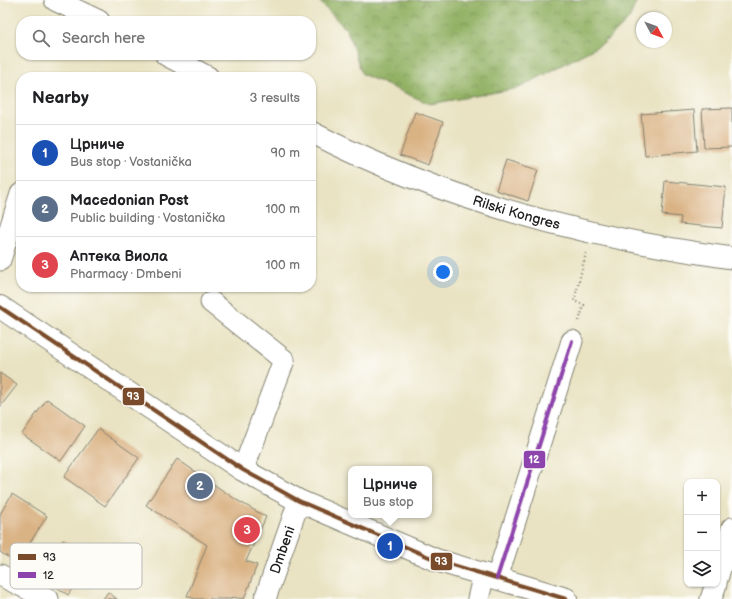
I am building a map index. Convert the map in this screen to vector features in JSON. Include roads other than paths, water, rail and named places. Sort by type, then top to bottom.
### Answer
[{"type":"street","points":[[55,0],[88,16]]},
{"type":"street","points":[[176,60],[198,72]]},
{"type":"street","name":"Rilski Kongres","points":[[316,134],[391,170],[489,204],[591,232],[671,250],[732,258]]},
{"type":"street","points":[[0,260],[16,210]]},
{"type":"street","points":[[211,302],[284,360],[243,470]]},
{"type":"street","points":[[0,307],[243,470],[299,501],[436,560],[566,599]]},
{"type":"street","points":[[478,599],[490,576],[572,341]]},
{"type":"street","name":"Dmbeni","points":[[265,599],[299,501]]},
{"type":"street","points":[[720,569],[732,528]]},
{"type":"street","points":[[0,575],[10,580]]},
{"type":"street","points":[[711,599],[715,587]]},
{"type":"street","points":[[28,589],[48,599]]},
{"type":"place","name":"Macedonian Post","points":[[200,486]]},
{"type":"place","name":"Аптека Виола","points":[[247,530]]},
{"type":"place","name":"Црниче","points":[[390,546]]}]
